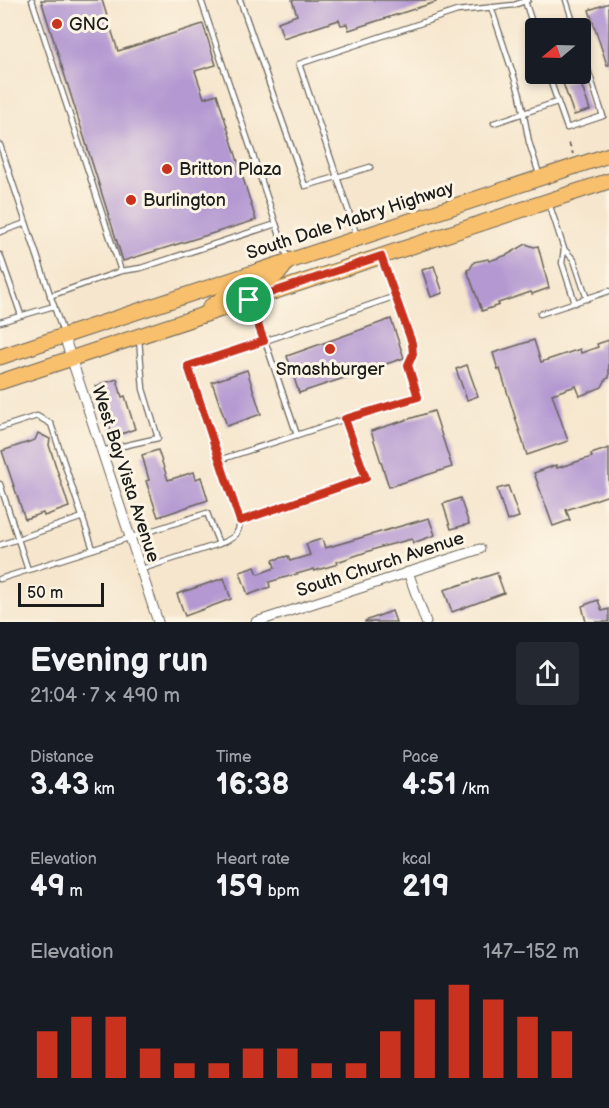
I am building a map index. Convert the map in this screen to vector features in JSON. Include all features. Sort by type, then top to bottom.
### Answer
[{"type":"main road","name":"South Dale Mabry Highway","points":[[0,357],[609,155]]},
{"type":"main road","points":[[540,177],[548,201]]},
{"type":"main road","points":[[0,382],[609,181]]},
{"type":"main road","points":[[189,320],[231,294],[270,280],[288,262]]},
{"type":"street","name":"West Bay Vista Avenue","points":[[64,336],[158,622]]},
{"type":"street","name":"South Church Avenue","points":[[256,622],[480,549]]},
{"type":"street","points":[[408,572],[426,622]]},
{"type":"lane","points":[[32,0],[121,271]]},
{"type":"lane","points":[[201,0],[288,262]]},
{"type":"lane","points":[[240,0],[305,186],[370,167]]},
{"type":"lane","points":[[566,0],[572,18]]},
{"type":"lane","points":[[358,238],[299,64],[457,11],[513,5],[526,1],[531,18]]},
{"type":"lane","points":[[491,7],[520,95],[529,142],[540,177]]},
{"type":"lane","points":[[551,84],[567,128],[603,116],[591,79]]},
{"type":"lane","points":[[494,123],[557,102]]},
{"type":"lane","points":[[0,145],[3,161],[64,336]]},
{"type":"lane","points":[[548,201],[564,249],[574,260],[587,299]]},
{"type":"lane","points":[[0,232],[26,223]]},
{"type":"lane","points":[[51,296],[121,271],[141,268],[276,224]]},
{"type":"lane","points":[[564,249],[562,263],[574,303]]},
{"type":"lane","points":[[0,255],[21,315]]},
{"type":"lane","points":[[219,460],[418,397],[408,365],[413,354],[412,343],[381,256]]},
{"type":"lane","points":[[540,314],[609,291]]},
{"type":"lane","points":[[141,570],[233,539],[240,530],[240,521],[188,366],[396,296]]},
{"type":"lane","points":[[249,300],[297,435]]},
{"type":"lane","points":[[0,322],[54,306]]},
{"type":"lane","points":[[101,451],[158,438],[143,389],[139,336]]},
{"type":"lane","points":[[0,428],[37,416],[51,424],[93,549]]},
{"type":"lane","points":[[240,521],[366,478],[345,419]]},
{"type":"lane","points":[[0,484],[28,570]]},
{"type":"lane","points":[[0,579],[207,513],[219,544]]},
{"type":"lane","points":[[0,545],[82,517]]},
{"type":"path","points":[[570,143],[573,154]]},
{"type":"building","name":"Britton Plaza","points":[[41,0],[102,0],[118,51],[203,24],[216,65],[195,71],[204,98],[217,94],[256,220],[123,261]]},
{"type":"building","points":[[292,0],[435,0],[436,2],[349,30],[347,24],[341,25],[339,20],[283,38],[278,22],[297,15]]},
{"type":"building","points":[[609,3],[609,65],[607,65],[589,10]]},
{"type":"building","points":[[563,84],[581,84],[590,110],[574,115]]},
{"type":"building","points":[[526,244],[538,246],[549,288],[498,303],[499,305],[482,311],[467,270],[474,262],[488,259],[489,261],[507,255]]},
{"type":"building","points":[[434,266],[443,293],[431,297],[422,270]]},
{"type":"building","points":[[391,319],[404,358],[299,393],[287,356]]},
{"type":"building","points":[[534,340],[541,362],[580,349],[581,353],[609,340],[609,378],[602,387],[580,396],[576,386],[552,394],[568,441],[527,455],[493,353]]},
{"type":"building","points":[[467,365],[478,396],[467,400],[456,369]]},
{"type":"building","points":[[247,370],[261,414],[227,426],[212,382]]},
{"type":"building","points":[[117,379],[135,429],[113,437],[98,403],[102,402],[96,386]]},
{"type":"building","points":[[434,411],[452,467],[389,487],[371,431]]},
{"type":"building","points":[[38,433],[50,439],[49,445],[69,507],[44,516],[43,513],[25,519],[2,451],[35,440]]},
{"type":"building","points":[[609,448],[609,495],[566,510],[570,520],[553,526],[534,473],[556,465],[557,468],[592,457],[591,454]]},
{"type":"building","points":[[158,450],[168,480],[194,472],[196,479],[201,477],[208,500],[158,517],[146,481],[149,480],[142,455]]},
{"type":"building","points":[[508,486],[519,517],[507,521],[497,489]]},
{"type":"building","points":[[460,498],[469,524],[451,529],[443,504]]},
{"type":"building","points":[[429,518],[435,535],[413,543],[412,539],[381,547],[337,562],[338,564],[269,582],[270,587],[248,595],[240,572],[255,567],[258,574],[275,568],[273,560],[288,556],[290,561],[310,555],[306,544],[322,539],[325,548]]},
{"type":"building","points":[[497,573],[504,593],[452,612],[444,590]]},
{"type":"building","points":[[224,578],[231,599],[185,616],[177,594]]},
{"type":"building","points":[[598,600],[602,611],[609,609],[609,622],[586,622],[582,606]]},
{"type":"building","points":[[392,611],[396,622],[365,622],[365,621]]},
{"type":"place","name":"GNC","points":[[57,24]]},
{"type":"place","name":"Britton Plaza","points":[[167,169]]},
{"type":"place","name":"Burlington","points":[[131,200]]},
{"type":"place","name":"Smashburger","points":[[330,349]]},
{"type":"route","points":[[381,256],[412,343],[413,354],[408,365],[418,397],[345,419],[366,478],[240,521],[188,366],[264,341],[249,300],[381,256]]}]
